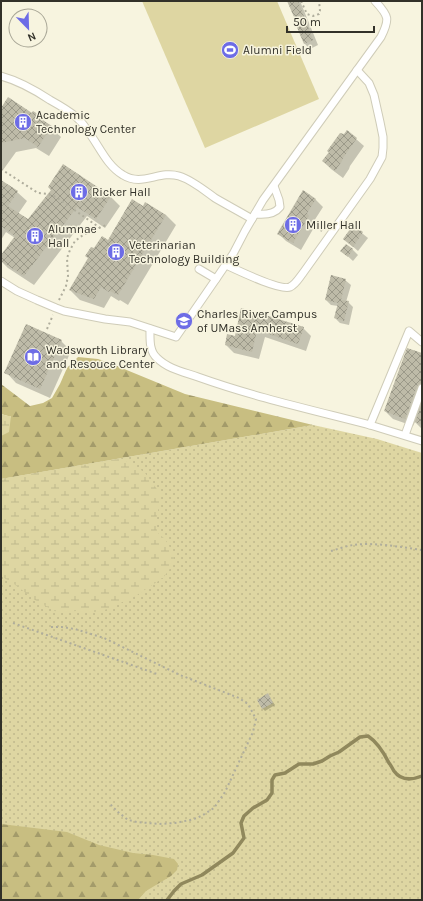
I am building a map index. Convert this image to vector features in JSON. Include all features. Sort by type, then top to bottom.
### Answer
[{"type":"lane","points":[[1,281],[17,291],[56,308],[105,319],[130,322],[176,337],[233,254],[263,200],[381,37],[388,20],[385,13],[375,1]]},
{"type":"lane","points":[[226,265],[270,284],[290,287],[303,273],[370,179],[382,157],[383,137],[370,83],[357,70]]},
{"type":"lane","points":[[1,76],[36,91],[76,117],[88,130],[109,163],[129,179],[135,180],[165,175],[178,176],[186,179],[226,204],[254,216],[272,213],[277,211],[280,207],[274,186]]},
{"type":"lane","points":[[199,269],[216,278]]},
{"type":"lane","points":[[150,329],[150,343],[152,350],[156,357],[169,367],[226,387],[370,424],[422,441]]},
{"type":"lane","points":[[370,424],[409,331],[422,342]]},
{"type":"lane","points":[[405,436],[422,388]]},
{"type":"path","points":[[301,1],[307,14],[316,16],[320,11],[319,1]]},
{"type":"path","points":[[1,169],[38,193],[56,197],[100,228]]},
{"type":"path","points":[[47,329],[66,286],[68,276],[68,258],[75,241],[83,235],[106,225]]},
{"type":"path","points":[[331,551],[363,544],[422,550]]},
{"type":"path","points":[[13,623],[157,674]]},
{"type":"path","points":[[51,627],[75,629],[104,638],[180,675],[239,698],[248,704],[256,719],[253,732],[225,792],[214,808],[198,818],[175,823],[159,824],[137,822],[128,820],[109,803]]},
{"type":"green space","name":"Alumni Field","points":[[142,1],[277,1],[319,99],[205,148]]},
{"type":"green space","points":[[78,357],[98,359],[185,394],[313,425],[1,479],[1,436],[11,416],[1,414],[1,384],[30,406],[43,403],[52,398],[67,368]]},
{"type":"green space","points":[[1,414],[11,416],[9,432],[1,436]]},
{"type":"green space","points":[[313,425],[377,439],[422,453],[422,900],[1,900],[1,479]]},
{"type":"green space","points":[[118,459],[130,462],[145,473],[159,492],[160,502],[156,520],[157,531],[165,539],[174,555],[174,561],[163,578],[137,595],[108,609],[95,612],[61,612],[54,611],[35,600],[1,576],[1,479]]},
{"type":"green space","points":[[1,824],[67,832],[99,845],[133,853],[174,859],[178,864],[177,870],[171,876],[146,891],[138,900],[1,900]]},
{"type":"building","points":[[287,1],[298,1],[313,40],[304,44]]},
{"type":"building","name":"Academic Technology Center","points":[[8,97],[32,113],[33,111],[41,116],[39,118],[52,126],[38,147],[25,138],[1,143],[1,108]]},
{"type":"building","points":[[347,130],[357,138],[335,171],[322,161],[329,152],[327,151],[340,133],[344,134]]},
{"type":"building","points":[[63,164],[111,196],[96,219],[77,207],[24,276],[1,261],[1,255],[15,236],[1,226],[1,180],[18,191],[8,206],[28,219],[51,190],[48,187]]},
{"type":"building","name":"Miller Hall","points":[[303,190],[316,199],[307,213],[309,216],[293,243],[277,234]]},
{"type":"building","name":"Veterinarian Technology Building","points":[[132,199],[143,206],[145,202],[166,215],[118,295],[101,287],[94,299],[69,290],[88,258],[85,256],[91,247],[94,248],[102,236],[108,240]]},
{"type":"building","points":[[353,225],[363,232],[353,247],[343,239]]},
{"type":"building","points":[[346,244],[353,249],[348,257],[340,251]]},
{"type":"building","points":[[331,275],[346,279],[341,300],[349,301],[344,321],[334,318],[338,303],[325,300]]},
{"type":"building","points":[[241,308],[304,327],[298,344],[257,330],[252,352],[225,345],[227,334],[235,336]]},
{"type":"building","name":"Wadsworth Library and Resouce Center","points":[[26,324],[62,340],[40,389],[4,373]]},
{"type":"building","points":[[407,348],[422,353],[422,383],[417,386],[405,419],[384,411]]},
{"type":"building","points":[[422,403],[422,425],[415,422]]},
{"type":"building","points":[[268,693],[273,703],[262,709],[257,700]]},
{"type":"waterway","points":[[167,900],[181,884],[202,875],[233,853],[244,838],[241,823],[244,816],[253,808],[267,800],[272,793],[272,780],[275,775],[285,773],[299,764],[313,764],[322,761],[339,752],[360,737],[368,736],[383,752],[394,771],[400,777],[411,779],[422,776]]},
{"type":"place","name":"Alumni Field","points":[[230,50]]},
{"type":"place","name":"Academic Technology Center","points":[[23,122]]},
{"type":"place","name":"Ricker Hall","points":[[79,192]]},
{"type":"place","name":"Miller Hall","points":[[293,225]]},
{"type":"place","name":"Alumnae Hall","points":[[35,236]]},
{"type":"place","name":"Veterinarian Technology Building","points":[[116,252]]},
{"type":"place","name":"Charles River Campus of UMass Amherst","points":[[184,321]]},
{"type":"place","name":"Wadsworth Library and Resouce Center","points":[[33,357]]}]
